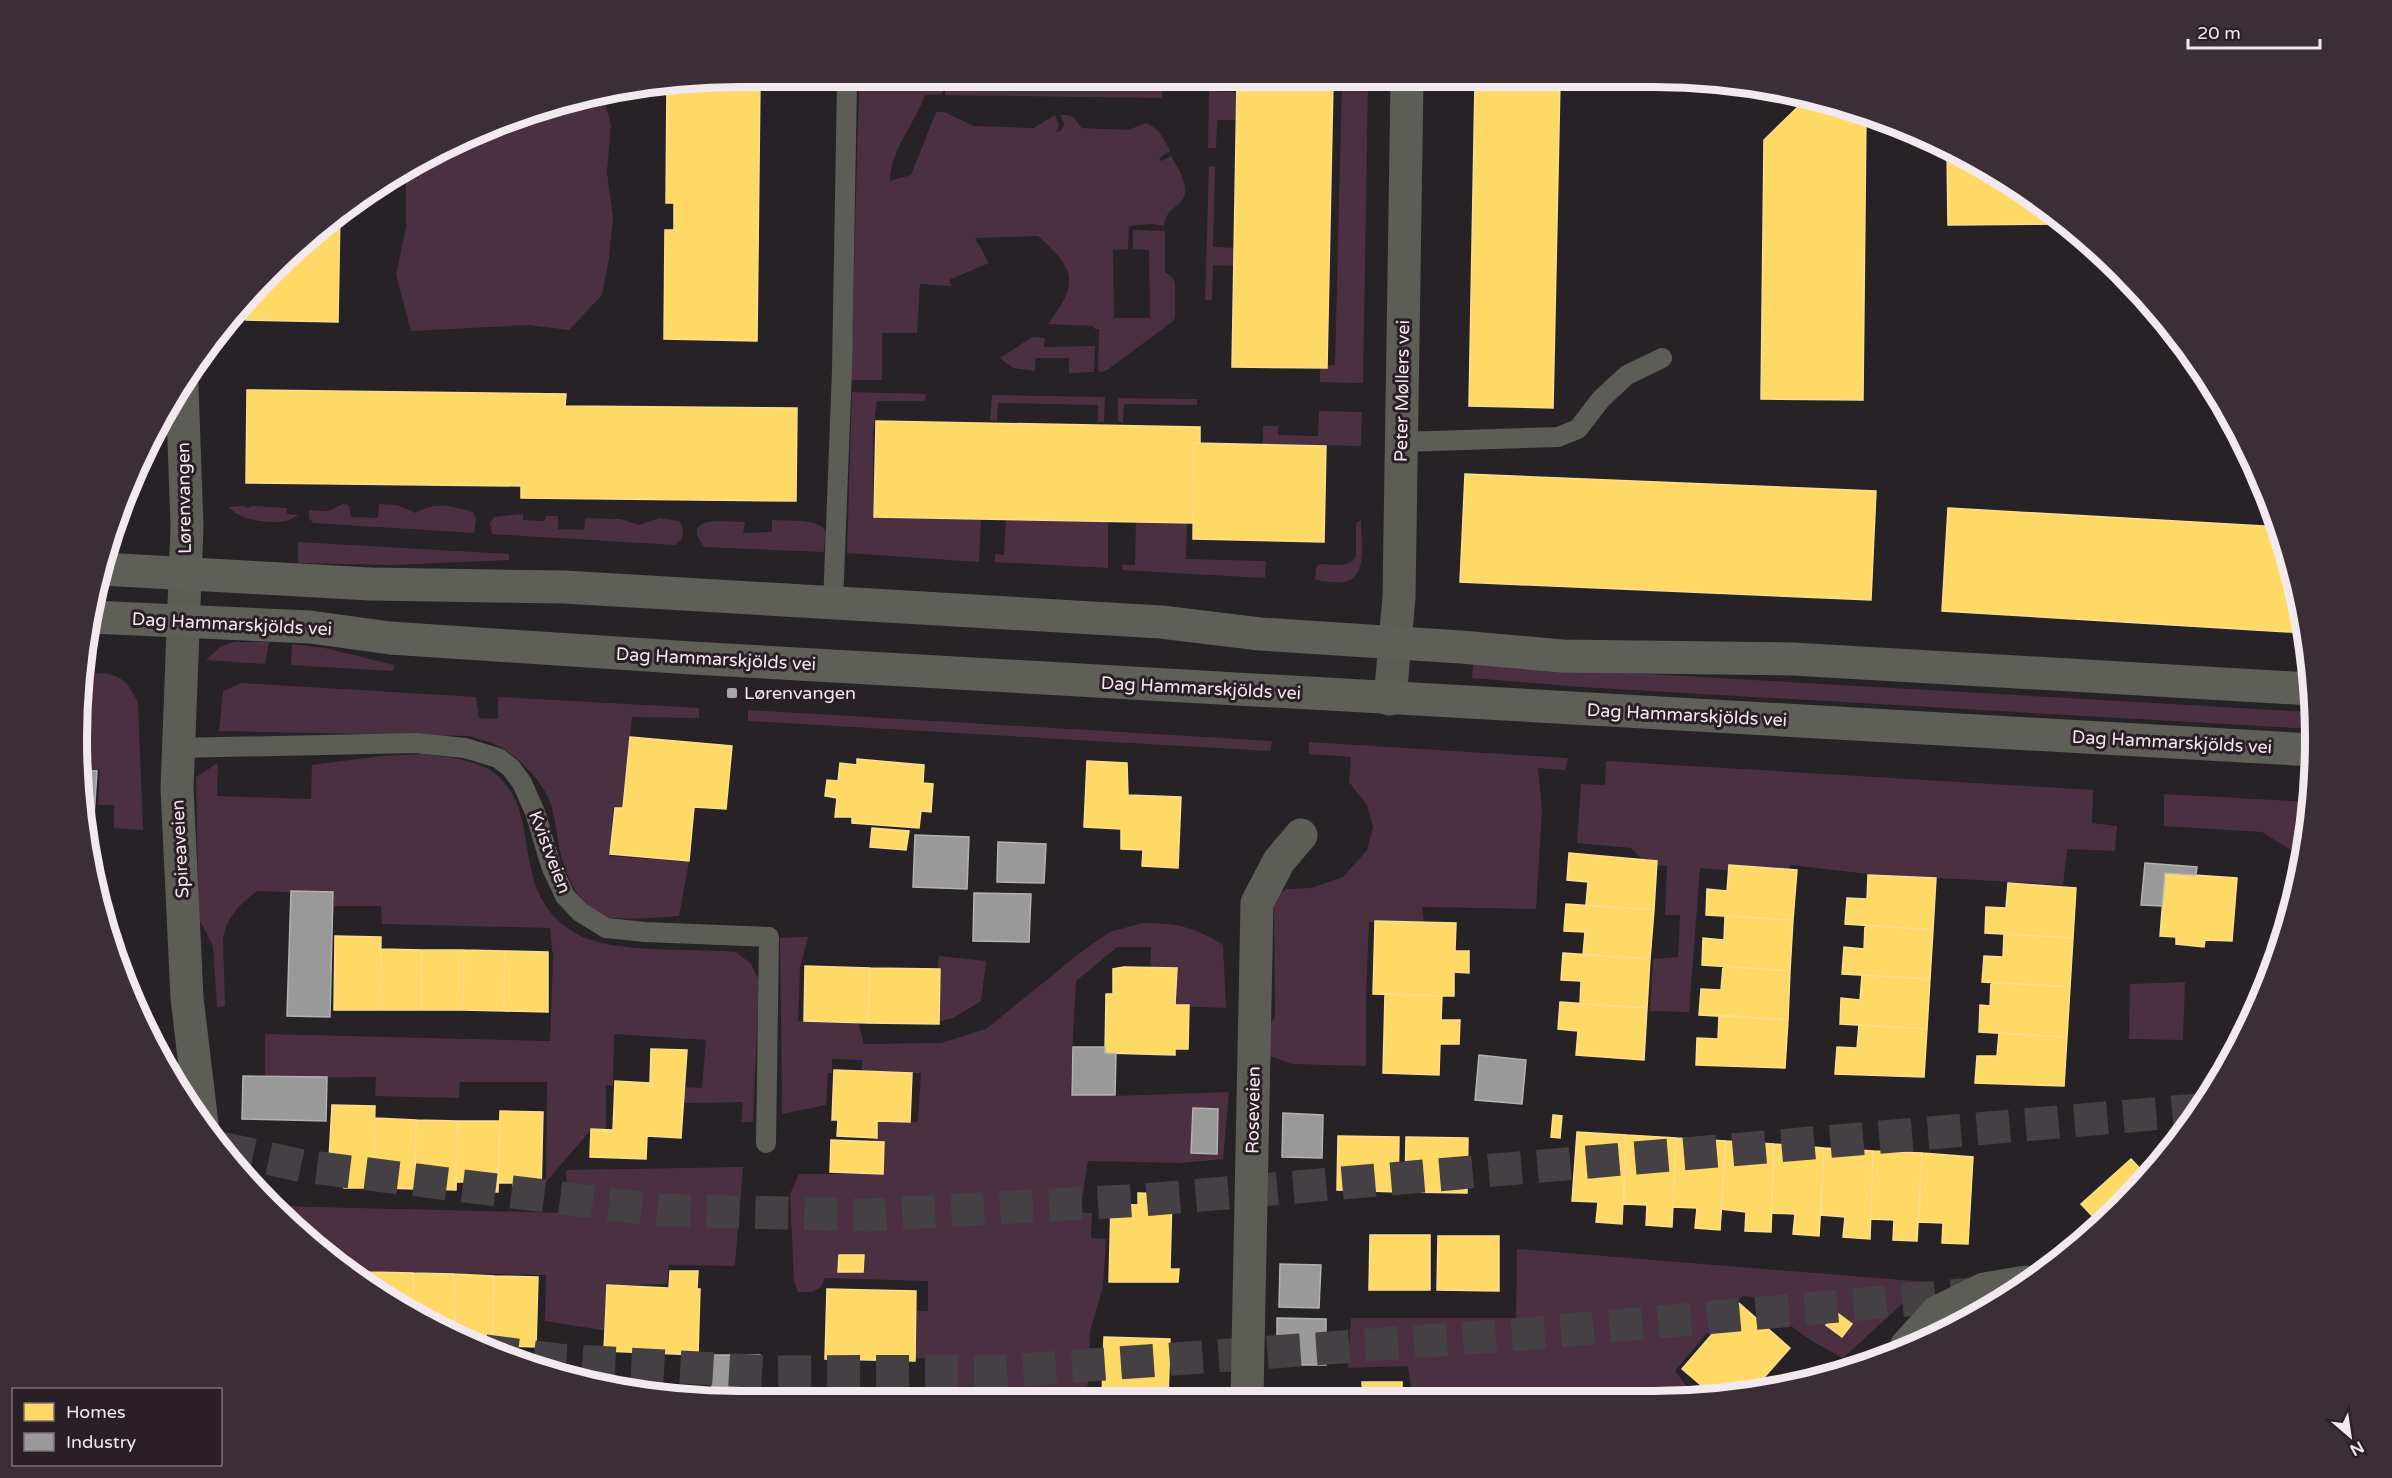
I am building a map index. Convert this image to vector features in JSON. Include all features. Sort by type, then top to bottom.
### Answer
[{"type":"main road","points":[[109,569],[370,584],[564,587],[1161,622],[1260,634],[1562,656],[1792,659],[2303,689]]},
{"type":"main road","name":"Dag Hammarskjölds vei","points":[[99,616],[310,627],[390,638],[478,644],[1390,699],[2305,750]]},
{"type":"street","name":"Peter Møllers vei","points":[[1390,699],[1396,643],[1407,87]]},
{"type":"street","name":"Lørenvangen","points":[[182,400],[187,526],[185,573]]},
{"type":"street","name":"Spireaveien","points":[[185,573],[177,788],[187,998],[200,1105]]},
{"type":"street","name":"Roseveien","points":[[1247,1391],[1257,903],[1279,861],[1301,835]]},
{"type":"street","points":[[1915,1336],[1937,1312],[1984,1289],[2009,1285]]},
{"type":"lane","points":[[833,603],[842,359],[847,87]]},
{"type":"lane","points":[[1401,442],[1558,437],[1578,429],[1601,399],[1627,375],[1662,358]]},
{"type":"lane","name":"Kvistveien","points":[[177,748],[414,743],[465,748],[498,758],[511,768],[522,783],[535,812],[551,866],[565,896],[580,912],[606,928],[645,932],[769,937],[766,1143]]},
{"type":"shaded area","points":[[859,87],[943,89],[942,94],[925,95],[898,148],[890,181],[911,175],[936,112],[944,112],[974,126],[1034,128],[1055,115],[1059,125],[1056,132],[1061,131],[1064,124],[1060,115],[1065,115],[1071,116],[1082,128],[1128,130],[1146,123],[1158,131],[1170,151],[1159,158],[1161,161],[1171,156],[1181,173],[1185,192],[1179,204],[1167,215],[1164,226],[1153,224],[1129,226],[1128,249],[1113,250],[1114,318],[1150,318],[1149,250],[1133,249],[1133,230],[1165,231],[1165,272],[1173,278],[1175,284],[1175,318],[1172,322],[1110,368],[1103,372],[1098,371],[1099,329],[1095,329],[1094,326],[1048,324],[1065,298],[1069,277],[1060,258],[1051,248],[1038,236],[975,238],[989,263],[949,280],[952,286],[920,284],[917,333],[882,333],[882,380],[851,380]]},
{"type":"shaded area","points":[[1150,87],[1162,87],[1162,98],[945,95],[945,88],[1150,91]]},
{"type":"shaded area","points":[[1209,87],[1217,87],[1217,92],[1238,92],[1238,120],[1217,120],[1216,148],[1208,148]]},
{"type":"shaded area","points":[[1342,87],[1368,87],[1363,383],[1320,382],[1320,366],[1335,365]]},
{"type":"shaded area","points":[[605,102],[611,125],[607,172],[613,218],[609,258],[602,295],[569,330],[528,325],[411,331],[396,275],[406,227],[406,178],[413,174],[489,137],[570,109]]},
{"type":"shaded area","points":[[1209,166],[1215,167],[1213,247],[1237,248],[1236,266],[1213,265],[1212,300],[1205,300]]},
{"type":"shaded area","points":[[1032,337],[1045,338],[1044,347],[1095,346],[1094,372],[1069,373],[1069,358],[1036,358],[1035,371],[1013,368],[1000,358]]},
{"type":"shaded area","points":[[852,392],[926,394],[925,401],[877,401],[873,431],[873,517],[981,518],[979,562],[847,553]]},
{"type":"shaded area","points":[[992,395],[1105,397],[1104,422],[1098,422],[1098,405],[998,403],[997,421],[990,420]]},
{"type":"shaded area","points":[[1118,398],[1197,399],[1197,405],[1124,404],[1123,422],[1118,422]]},
{"type":"shaded area","points":[[1319,411],[1362,412],[1361,446],[1263,444],[1263,426],[1278,426],[1278,435],[1318,436]]},
{"type":"shaded area","points":[[343,504],[349,505],[351,517],[378,518],[379,504],[396,505],[416,513],[437,506],[458,508],[473,512],[476,520],[474,533],[313,523],[309,518],[309,510],[328,511]]},
{"type":"shaded area","points":[[244,506],[247,508],[252,506],[287,508],[287,514],[299,515],[285,521],[271,522],[246,518],[229,507]]},
{"type":"shaded area","points":[[523,514],[523,520],[544,521],[546,516],[558,516],[558,529],[584,530],[585,518],[620,519],[639,525],[660,518],[679,521],[683,528],[682,539],[675,545],[492,534],[490,523],[494,517]]},
{"type":"shaded area","points":[[1006,519],[1108,520],[1108,568],[995,562],[995,554],[1004,555]]},
{"type":"shaded area","points":[[772,520],[810,522],[822,527],[825,531],[824,552],[704,547],[698,536],[697,529],[701,525],[717,521],[745,522],[743,533],[772,532]]},
{"type":"shaded area","points":[[1136,520],[1187,521],[1186,559],[1266,561],[1265,578],[1122,570],[1122,565],[1135,565]]},
{"type":"shaded area","points":[[1361,520],[1362,557],[1357,574],[1343,582],[1315,580],[1316,568],[1320,564],[1340,565],[1353,560],[1356,556],[1356,523]]},
{"type":"shaded area","points":[[298,542],[509,554],[509,560],[393,565],[298,563]]},
{"type":"shaded area","points":[[233,642],[269,642],[265,664],[206,660],[220,647]]},
{"type":"shaded area","points":[[292,644],[325,648],[394,665],[393,671],[291,665]]},
{"type":"shaded area","points":[[1473,664],[2304,712],[2305,729],[1581,687],[1472,678]]},
{"type":"shaded area","points":[[91,673],[116,676],[128,685],[138,703],[143,830],[114,828],[114,805],[98,805],[100,770],[88,769],[88,696]]},
{"type":"shaded area","points":[[241,683],[476,697],[479,718],[498,719],[498,697],[699,708],[699,718],[632,717],[623,809],[613,808],[610,856],[689,862],[679,916],[616,918],[601,916],[593,912],[580,898],[566,872],[548,797],[527,769],[514,756],[500,747],[470,736],[219,731],[223,691]]},
{"type":"shaded area","points":[[748,710],[1272,741],[1270,751],[748,721]]},
{"type":"shaded area","points":[[1309,742],[1568,758],[1565,770],[1538,768],[1542,811],[1536,909],[1422,907],[1424,924],[1369,922],[1366,1066],[1293,1064],[1269,1056],[1268,1027],[1275,1017],[1274,898],[1286,889],[1311,888],[1343,877],[1367,850],[1373,827],[1367,805],[1349,782],[1351,757],[1309,754]]},
{"type":"shaded area","points":[[425,754],[473,763],[498,776],[512,793],[520,813],[533,877],[541,898],[555,917],[577,934],[610,945],[736,952],[751,964],[759,980],[753,1122],[741,1122],[743,1102],[683,1103],[683,1087],[702,1088],[706,1040],[614,1034],[613,1086],[606,1085],[606,1133],[589,1132],[546,1182],[547,1082],[460,1082],[459,1098],[375,1096],[376,1077],[265,1078],[265,1034],[550,1041],[553,957],[550,928],[382,924],[381,906],[334,906],[334,894],[258,891],[246,900],[231,917],[225,930],[223,938],[225,1006],[217,1007],[213,946],[199,919],[196,777],[218,763],[217,796],[311,799],[312,765],[381,756]]},
{"type":"shaded area","points":[[1606,761],[2093,790],[2092,823],[2117,826],[2115,851],[2067,849],[2063,885],[1869,874],[1790,865],[1788,875],[1700,868],[1689,1012],[1650,1011],[1653,959],[1678,957],[1680,915],[1665,915],[1667,866],[1648,865],[1631,848],[1577,843],[1581,784],[1605,785]]},
{"type":"shaded area","points":[[2164,794],[2302,801],[2294,852],[2262,832],[2164,826]]},
{"type":"shaded area","points":[[1142,923],[1165,924],[1193,930],[1223,945],[1226,1008],[1173,1006],[1177,973],[1150,972],[1151,947],[1117,947],[1076,981],[1070,1095],[1113,1096],[1229,1092],[1223,1159],[1181,1163],[1088,1161],[1080,1213],[1092,1213],[1091,1238],[1106,1239],[1103,1287],[1090,1331],[1087,1391],[949,1391],[954,1360],[907,1358],[908,1310],[928,1311],[928,1281],[824,1278],[821,1287],[812,1292],[798,1292],[794,1281],[790,1194],[799,1174],[882,1174],[884,1142],[873,1142],[874,1122],[918,1122],[921,1073],[862,1074],[862,1060],[832,1059],[832,1073],[828,1073],[826,1105],[782,1114],[780,938],[808,937],[800,968],[798,1021],[858,1022],[864,1044],[941,1043],[986,1029],[1081,952],[1110,932]]},
{"type":"shaded area","points":[[939,956],[986,961],[981,1001],[953,1018],[933,1023]]},
{"type":"shaded area","points":[[2185,982],[2183,1040],[2129,1039],[2130,984]]},
{"type":"shaded area","points":[[743,1167],[735,1266],[669,1265],[667,1284],[609,1286],[608,1331],[545,1321],[546,1275],[363,1271],[309,1229],[285,1206],[567,1213],[566,1170]]},
{"type":"shaded area","points":[[1517,1249],[1926,1282],[1843,1358],[1790,1325],[1764,1298],[1743,1296],[1731,1305],[1675,1371],[1690,1390],[1412,1391],[1408,1366],[1348,1368],[1351,1318],[1516,1318]]},
{"type":"shaded area","points":[[526,1355],[565,1356],[565,1367]]},
{"type":"building: Homes","points":[[760,87],[757,341],[664,339],[665,230],[674,230],[674,203],[666,203],[667,91],[696,88]]},
{"type":"building: Homes","points":[[1237,87],[1333,87],[1327,368],[1232,367]]},
{"type":"building: Homes","points":[[1475,87],[1560,87],[1553,408],[1469,406]]},
{"type":"building: Homes","points":[[1801,104],[1866,123],[1863,400],[1761,399],[1764,140]]},
{"type":"building: Homes","points":[[1947,157],[1979,174],[2053,224],[1948,225]]},
{"type":"building: Homes","points":[[340,224],[338,322],[246,320],[246,313],[278,278]]},
{"type":"building: Homes","points":[[247,390],[566,394],[565,406],[797,408],[796,501],[521,498],[521,486],[246,483]]},
{"type":"building: Homes","points":[[876,421],[1200,427],[1200,443],[1194,443],[1193,523],[874,517]]},
{"type":"building: Homes","points":[[1194,443],[1326,446],[1324,542],[1193,539]]},
{"type":"building: Homes","points":[[1465,474],[1876,491],[1871,600],[1460,582]]},
{"type":"building: Homes","points":[[1948,508],[2269,526],[2283,570],[2295,632],[1942,611]]},
{"type":"building: Homes","points":[[630,737],[732,746],[726,809],[694,807],[689,861],[610,854],[615,808],[623,808]]},
{"type":"building: Homes","points":[[857,759],[924,765],[923,783],[933,784],[931,812],[921,811],[919,828],[852,823],[852,817],[835,817],[837,798],[825,796],[827,780],[838,781],[840,763],[857,765]]},
{"type":"building: Homes","points":[[1087,761],[1127,763],[1128,795],[1181,797],[1178,868],[1142,866],[1143,850],[1121,849],[1121,829],[1084,827]]},
{"type":"building: Homes","points":[[872,828],[909,831],[906,850],[870,847]]},
{"type":"building: Homes","points":[[1569,853],[1657,861],[1654,910],[1586,905],[1588,882],[1567,880]]},
{"type":"building: Homes","points":[[1729,865],[1797,870],[1793,920],[1706,915],[1707,889],[1727,891]]},
{"type":"building: Homes","points":[[2165,873],[2237,878],[2232,941],[2205,940],[2204,947],[2176,944],[2176,937],[2160,936]]},
{"type":"building: Homes","points":[[1868,875],[1936,878],[1933,930],[1845,924],[1847,898],[1867,899]]},
{"type":"building: Homes","points":[[2008,883],[2076,888],[2073,938],[1985,933],[1986,907],[2006,908]]},
{"type":"building: Homes","points":[[1566,904],[1654,910],[1650,959],[1583,955],[1585,932],[1564,931]]},
{"type":"building: Homes","points":[[1725,916],[1793,920],[1790,971],[1702,965],[1703,938],[1724,940]]},
{"type":"building: Homes","points":[[1375,921],[1456,923],[1455,951],[1469,951],[1469,973],[1454,972],[1454,996],[1373,994]]},
{"type":"building: Homes","points":[[1865,925],[1933,930],[1930,979],[1842,974],[1844,947],[1864,949]]},
{"type":"building: Homes","points":[[2004,934],[2073,938],[2070,987],[1982,982],[1984,956],[2003,957]]},
{"type":"building: Homes","points":[[335,936],[381,937],[380,1010],[334,1010]]},
{"type":"building: Homes","points":[[381,949],[422,950],[421,1010],[380,1010]]},
{"type":"building: Homes","points":[[422,950],[464,950],[463,1010],[421,1010]]},
{"type":"building: Homes","points":[[464,950],[505,951],[504,1011],[463,1010]]},
{"type":"building: Homes","points":[[505,951],[548,952],[548,1012],[504,1011]]},
{"type":"building: Homes","points":[[1563,953],[1650,959],[1647,1008],[1580,1004],[1581,981],[1561,980]]},
{"type":"building: Homes","points":[[805,966],[870,968],[868,1023],[804,1021]]},
{"type":"building: Homes","points":[[1723,966],[1790,971],[1788,1020],[1699,1015],[1701,989],[1721,990]]},
{"type":"building: Homes","points":[[1124,967],[1177,968],[1175,1005],[1189,1005],[1188,1049],[1175,1049],[1175,1055],[1105,1053],[1106,994],[1113,994],[1113,969]]},
{"type":"building: Homes","points":[[870,968],[940,969],[939,1024],[868,1023]]},
{"type":"building: Homes","points":[[1862,975],[1930,979],[1927,1029],[1840,1024],[1841,998],[1860,1000]]},
{"type":"building: Homes","points":[[1991,982],[2070,987],[2067,1037],[1979,1032],[1980,1005],[1990,1006]]},
{"type":"building: Homes","points":[[1385,994],[1442,996],[1441,1020],[1460,1020],[1459,1044],[1440,1044],[1439,1075],[1383,1073]]},
{"type":"building: Homes","points":[[1560,1002],[1647,1008],[1644,1060],[1576,1055],[1578,1031],[1558,1029]]},
{"type":"building: Homes","points":[[1719,1015],[1788,1020],[1785,1068],[1696,1065],[1697,1038],[1718,1039]]},
{"type":"building: Homes","points":[[1859,1025],[1927,1029],[1924,1077],[1835,1074],[1837,1047],[1857,1048]]},
{"type":"building: Homes","points":[[1999,1033],[2067,1037],[2064,1086],[1975,1083],[1977,1056],[1997,1056]]},
{"type":"building: Homes","points":[[651,1049],[687,1050],[681,1138],[647,1136],[646,1159],[590,1157],[591,1129],[613,1130],[615,1081],[650,1083]]},
{"type":"building: Homes","points":[[834,1070],[912,1073],[910,1122],[877,1121],[877,1138],[837,1136],[838,1120],[832,1120]]},
{"type":"building: Homes","points":[[332,1105],[375,1106],[373,1188],[344,1188],[344,1178],[328,1178]]},
{"type":"building: Homes","points":[[500,1111],[543,1112],[541,1193],[513,1192],[513,1183],[498,1183]]},
{"type":"building: Homes","points":[[1553,1115],[1562,1116],[1560,1138],[1551,1137]]},
{"type":"building: Homes","points":[[375,1118],[416,1120],[414,1189],[387,1188],[387,1179],[373,1179]]},
{"type":"building: Homes","points":[[416,1120],[458,1121],[456,1190],[429,1189],[429,1181],[415,1180]]},
{"type":"building: Homes","points":[[458,1121],[500,1121],[498,1192],[470,1191],[470,1182],[456,1182]]},
{"type":"building: Homes","points":[[1577,1132],[1626,1135],[1622,1224],[1596,1222],[1598,1202],[1572,1201]]},
{"type":"building: Homes","points":[[1626,1135],[1676,1138],[1672,1227],[1646,1225],[1647,1205],[1624,1204]]},
{"type":"building: Homes","points":[[1338,1136],[1399,1137],[1398,1192],[1337,1190]]},
{"type":"building: Homes","points":[[1406,1137],[1468,1138],[1467,1193],[1405,1192]]},
{"type":"building: Homes","points":[[1676,1138],[1726,1141],[1720,1230],[1695,1228],[1697,1208],[1673,1207]]},
{"type":"building: Homes","points":[[831,1140],[884,1142],[883,1174],[830,1172]]},
{"type":"building: Homes","points":[[1726,1141],[1774,1144],[1771,1232],[1745,1231],[1746,1212],[1721,1209]]},
{"type":"building: Homes","points":[[1774,1144],[1824,1148],[1819,1236],[1793,1234],[1795,1214],[1771,1213]]},
{"type":"building: Homes","points":[[1824,1148],[1873,1151],[1870,1239],[1843,1237],[1845,1217],[1821,1215]]},
{"type":"building: Homes","points":[[1873,1151],[1922,1153],[1917,1241],[1893,1240],[1894,1220],[1871,1219]]},
{"type":"building: Homes","points":[[1922,1153],[1973,1157],[1968,1244],[1942,1243],[1943,1223],[1919,1222]]},
{"type":"building: Homes","points":[[2131,1159],[2142,1170],[2094,1218],[2081,1204]]},
{"type":"building: Homes","points":[[1138,1193],[1172,1194],[1170,1269],[1179,1269],[1178,1282],[1109,1282],[1111,1204],[1138,1205]]},
{"type":"building: Homes","points":[[1370,1235],[1430,1235],[1430,1290],[1369,1290]]},
{"type":"building: Homes","points":[[1438,1236],[1499,1236],[1499,1291],[1437,1290]]},
{"type":"building: Homes","points":[[839,1255],[864,1255],[863,1272],[838,1272]]},
{"type":"building: Homes","points":[[670,1271],[698,1271],[697,1289],[700,1289],[698,1355],[604,1351],[607,1285],[669,1288]]},
{"type":"building: Homes","points":[[370,1272],[413,1273],[413,1304],[377,1281],[370,1276]]},
{"type":"building: Homes","points":[[413,1273],[454,1274],[455,1326],[413,1304]]},
{"type":"building: Homes","points":[[454,1274],[494,1276],[493,1343],[455,1326]]},
{"type":"building: Homes","points":[[494,1276],[538,1277],[536,1347],[508,1346],[509,1338],[493,1337]]},
{"type":"building: Homes","points":[[827,1289],[916,1291],[915,1361],[825,1359]]},
{"type":"building: Homes","points":[[1739,1303],[1790,1348],[1761,1381],[1705,1389],[1682,1369]]},
{"type":"building: Homes","points":[[1836,1312],[1852,1324],[1842,1337],[1826,1325]]},
{"type":"building: Homes","points":[[1104,1337],[1170,1339],[1168,1391],[1102,1391]]},
{"type":"building: Homes","points":[[1362,1382],[1402,1382],[1402,1391],[1363,1391]]},
{"type":"building: Industry","points":[[88,770],[97,771],[93,827]]},
{"type":"building: Industry","points":[[915,835],[969,837],[967,889],[913,887]]},
{"type":"building: Industry","points":[[998,842],[1046,844],[1044,883],[997,882]]},
{"type":"building: Industry","points":[[2145,863],[2197,867],[2196,875],[2165,873],[2162,906],[2141,905]]},
{"type":"building: Industry","points":[[291,891],[333,892],[330,1017],[287,1016]]},
{"type":"building: Industry","points":[[974,893],[1031,894],[1029,942],[973,941]]},
{"type":"building: Industry","points":[[1073,1047],[1105,1047],[1105,1053],[1116,1054],[1115,1095],[1072,1095]]},
{"type":"building: Industry","points":[[1479,1055],[1526,1060],[1522,1104],[1475,1100]]},
{"type":"building: Industry","points":[[243,1076],[327,1077],[326,1121],[242,1119]]},
{"type":"building: Industry","points":[[1193,1108],[1218,1109],[1217,1154],[1191,1153]]},
{"type":"building: Industry","points":[[1283,1113],[1323,1115],[1322,1158],[1282,1157]]},
{"type":"building: Industry","points":[[1280,1264],[1321,1265],[1319,1308],[1279,1307]]},
{"type":"building: Industry","points":[[1277,1318],[1326,1319],[1326,1365],[1277,1365]]},
{"type":"building: Industry","points":[[712,1355],[760,1355],[760,1391],[712,1390]]},
{"type":"tunnel","points":[[234,1151],[303,1166],[659,1210],[869,1215],[1143,1200],[2188,1111]]},
{"type":"tunnel","points":[[531,1357],[770,1372],[1006,1371],[1524,1334],[1973,1294]]},
{"type":"place","name":"Lørenvangen","points":[[732,693]]}]
